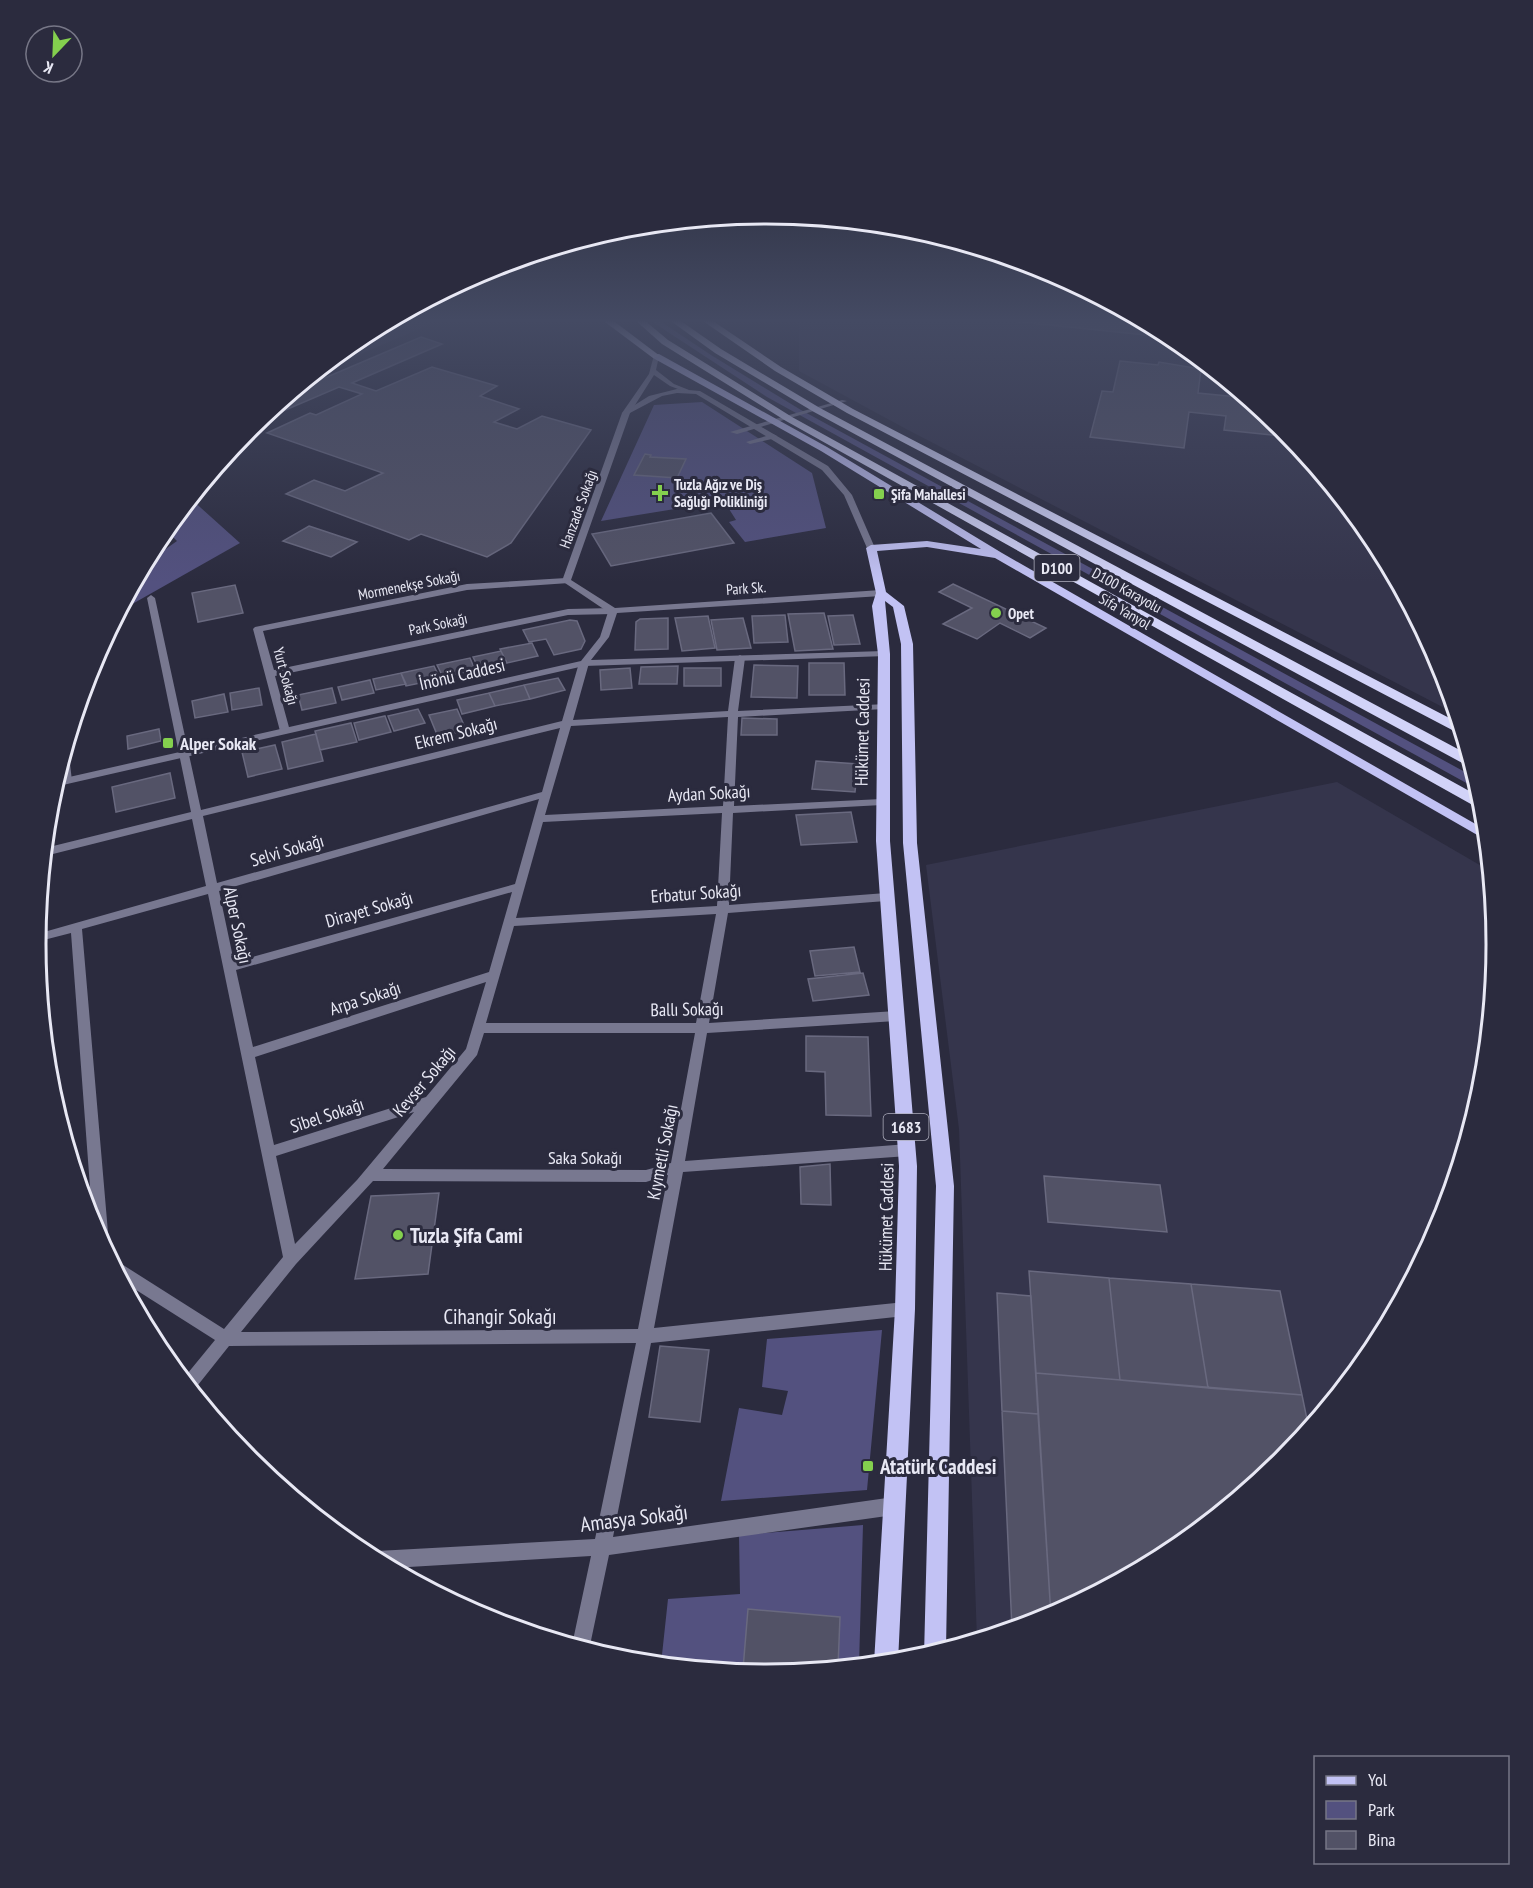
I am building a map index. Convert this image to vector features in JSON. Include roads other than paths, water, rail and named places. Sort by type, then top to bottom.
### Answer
[{"type":"highway","name":"D100 Karayolu","points":[[771,407],[1472,799]]},
{"type":"highway","name":"D100 Karayolu","points":[[812,407],[1462,757]]},
{"type":"highway","points":[[849,407],[1451,724]]},
{"type":"main road","name":"Sifa Yanyol","points":[[748,407],[824,449],[998,555],[1477,831]]},
{"type":"main road","points":[[871,548],[927,544],[998,555]]},
{"type":"main road","name":"Hükümet Caddesi","points":[[871,548],[881,593],[878,606],[884,654],[882,802],[886,897],[908,1150],[909,1211],[886,1653]]},
{"type":"main road","name":"Hükümet Caddesi","points":[[881,593],[898,606],[907,644],[910,843],[945,1186],[934,1643]]},
{"type":"street","name":"Hanzade Sokağı","points":[[566,580],[630,407]]},
{"type":"street","points":[[626,413],[634,407]]},
{"type":"street","points":[[724,407],[834,476],[850,495],[871,548]]},
{"type":"street","points":[[734,432],[822,407]]},
{"type":"street","points":[[750,442],[773,436]]},
{"type":"street","points":[[566,580],[613,610],[604,637],[584,663]]},
{"type":"street","name":"Mormenekşe Sokağı","points":[[258,629],[467,587],[566,580]]},
{"type":"street","name":"Park Sk.","points":[[613,610],[881,593]]},
{"type":"street","name":"Alper Sokağı","points":[[151,598],[291,1259]]},
{"type":"street","name":"Park Sokağı","points":[[270,674],[568,612],[613,610]]},
{"type":"street","name":"Yurt Sokağı","points":[[258,629],[285,731]]},
{"type":"street","name":"İnönü Caddesi","points":[[67,781],[584,663],[884,654]]},
{"type":"street","name":"Kıymetli Sokağı","points":[[583,1640],[645,1336],[704,1028],[723,909],[733,713],[740,658]]},
{"type":"street","name":"Kevser Sokağı","points":[[193,1379],[291,1259],[368,1175],[472,1051],[584,663]]},
{"type":"street","name":"Ekrem Sokağı","points":[[53,850],[567,723],[884,706]]},
{"type":"street","points":[[67,777],[67,781]]},
{"type":"street","name":"Selvi Sokağı","points":[[46,935],[546,794]]},
{"type":"street","name":"Aydan Sokağı","points":[[539,819],[882,802]]},
{"type":"street","name":"Dirayet Sokağı","points":[[229,968],[520,886]]},
{"type":"street","name":"Erbatur Sokağı","points":[[509,922],[886,897]]},
{"type":"street","points":[[76,927],[100,1216]]},
{"type":"street","name":"Arpa Sokağı","points":[[248,1054],[494,975]]},
{"type":"street","name":"Ballı Sokağı","points":[[478,1028],[704,1028],[896,1016]]},
{"type":"street","name":"Sibel Sokağı","points":[[268,1152],[430,1101]]},
{"type":"street","name":"Saka Sokağı","points":[[368,1175],[646,1176],[677,1167],[908,1150]]},
{"type":"street","points":[[129,1277],[227,1339]]},
{"type":"street","name":"Cihangir Sokağı","points":[[227,1339],[645,1336],[905,1309]]},
{"type":"street","name":"Amasya Sokağı","points":[[392,1559],[602,1547],[894,1506]]},
{"type":"place","name":"Tuzla Ağız ve Diş Sağlığı Polikliniği","points":[[660,493]]},
{"type":"place","name":"Şifa Mahallesi","points":[[879,494]]},
{"type":"place","name":"Opet","points":[[996,613]]},
{"type":"place","name":"Alper Sokak","points":[[168,743]]},
{"type":"place","name":"Tuzla Şifa Cami","points":[[398,1235]]},
{"type":"place","name":"Atatürk Caddesi","points":[[868,1466]]}]
